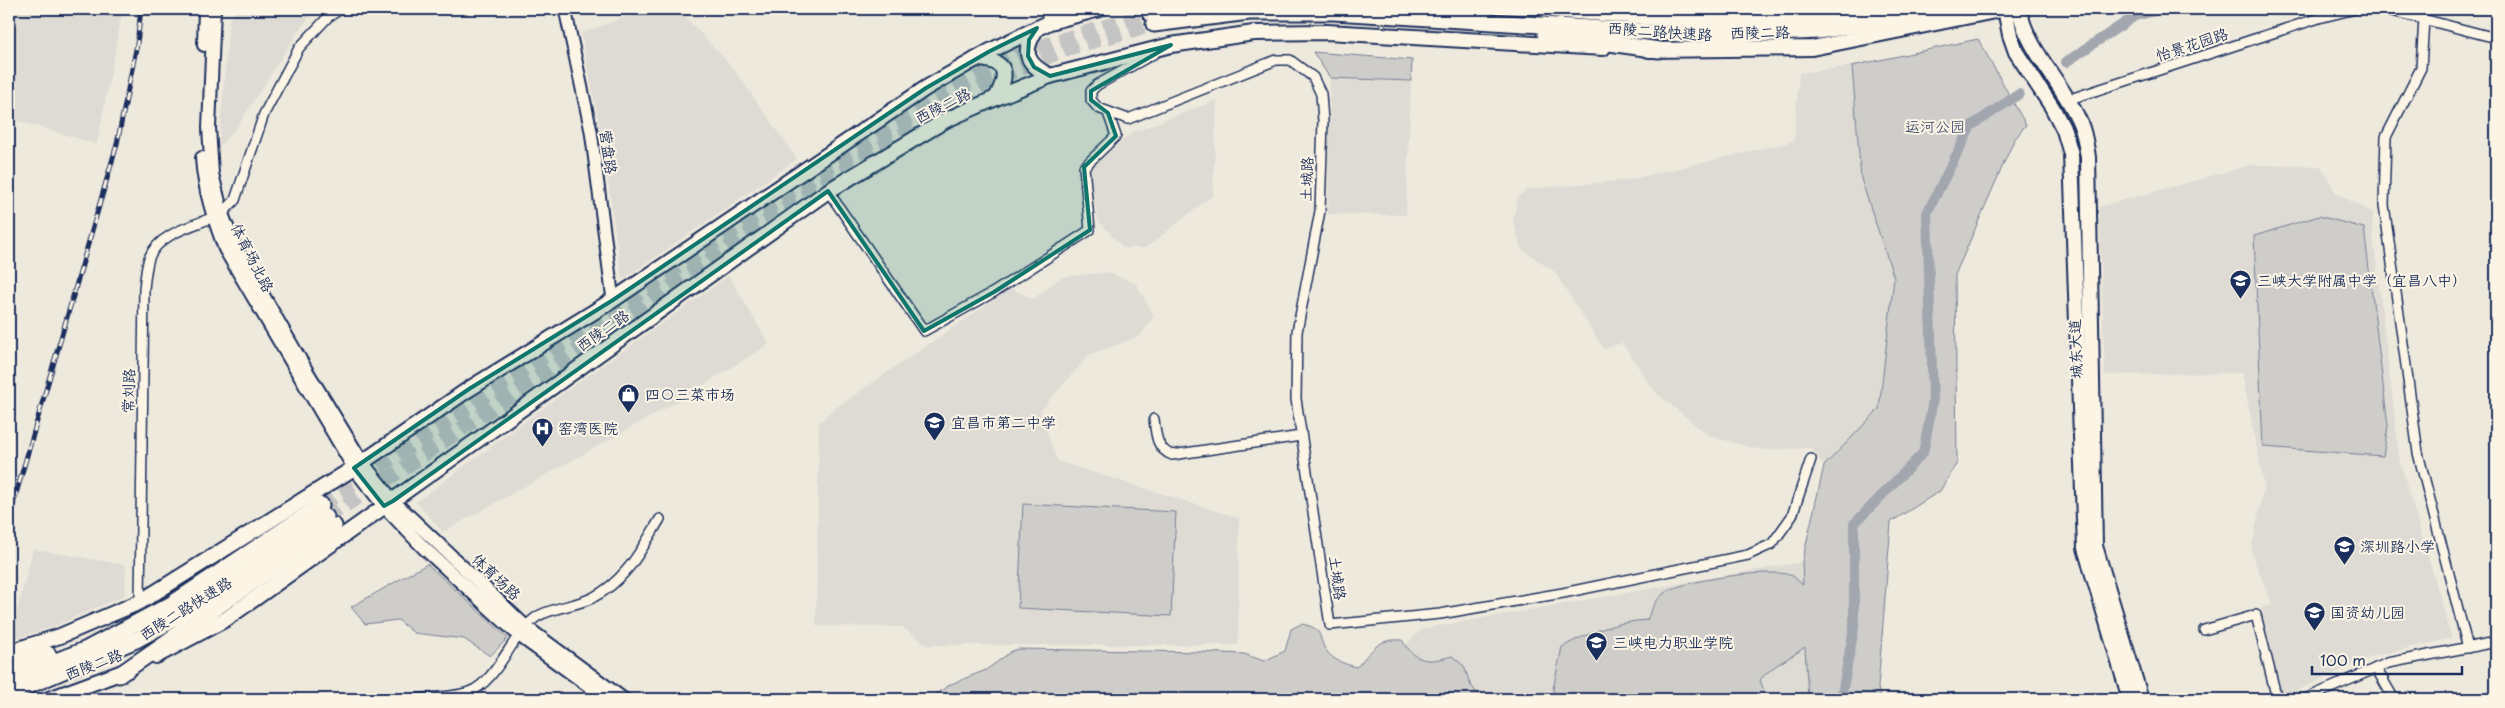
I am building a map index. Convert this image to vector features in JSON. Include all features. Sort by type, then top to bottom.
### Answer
[{"type":"highway","name":"西陵二路快速路","points":[[1180,9],[1152,19],[1249,12],[1613,22],[1716,22],[1812,20],[1884,9]]},
{"type":"highway","name":"西陵二路快速路","points":[[1544,9],[1613,22],[1715,36],[1818,32],[1956,9]]},
{"type":"highway","points":[[1403,15],[1659,50]]},
{"type":"highway","name":"西陵二路快速路","points":[[10,682],[87,649],[170,606],[327,516]]},
{"type":"highway","name":"西陵二路快速路","points":[[10,682],[138,639],[179,616],[327,516]]},
{"type":"highway","points":[[119,675],[327,516]]},
{"type":"main road","name":"体育场北路","points":[[205,9],[201,132],[204,177],[230,247],[358,465]]},
{"type":"main road","name":"体育场北路","points":[[215,9],[209,128],[212,174],[218,216]]},
{"type":"main road","name":"西陵二路","points":[[9,652],[60,636],[140,602],[358,465],[469,390],[613,300],[926,88],[976,59],[1036,28],[1050,22],[1099,9]]},
{"type":"main road","name":"西陵二路","points":[[50,699],[119,675],[226,619],[828,191],[946,120],[1050,76],[1171,45],[1254,33],[1327,32],[1659,50],[1812,48],[2005,9]]},
{"type":"main road","name":"城东大道","points":[[2005,9],[2010,35],[2016,52],[2052,107],[2064,130],[2071,154],[2085,548],[2130,699]]},
{"type":"main road","name":"城东大道","points":[[2019,9],[2022,28],[2030,45],[2081,124],[2088,157],[2095,546],[2141,699]]},
{"type":"main road","points":[[1036,28],[1029,40],[1028,56],[1034,67],[1050,76]]},
{"type":"main road","points":[[976,59],[996,61],[1002,67],[1004,80],[996,98]]},
{"type":"main road","name":"体育场路","points":[[358,465],[424,548],[606,699]]},
{"type":"main road","name":"体育场路","points":[[523,631],[623,699]]},
{"type":"street","points":[[218,216],[235,200],[264,114],[299,48],[328,17],[341,9]]},
{"type":"street","name":"营盘路","points":[[565,9],[591,132],[613,300]]},
{"type":"street","points":[[1044,9],[1050,22]]},
{"type":"street","name":"怡景花园路","points":[[2067,100],[2319,18],[2355,9]]},
{"type":"street","points":[[2384,9],[2496,38]]},
{"type":"street","points":[[2424,19],[2421,68],[2386,137],[2384,205],[2418,453],[2468,648]]},
{"type":"street","points":[[828,191],[924,331],[994,292],[1090,230],[1084,167],[1116,136],[1108,113],[1098,108],[1090,100],[1091,91],[1105,79],[1171,45]]},
{"type":"street","name":"土城路","points":[[1108,113],[1128,119],[1276,60],[1290,60],[1313,77],[1318,84],[1323,121],[1320,211],[1297,332],[1296,399],[1330,625],[1458,611],[1563,593],[1748,555],[1772,544],[1792,516],[1811,459]]},
{"type":"street","name":"常刘路","points":[[140,602],[144,289],[149,257],[162,241],[177,232],[218,216]]},
{"type":"street","points":[[1154,419],[1159,446],[1164,452],[1172,455],[1301,436]]},
{"type":"street","points":[[413,699],[471,691],[487,678],[523,631],[537,617],[591,598],[616,583],[628,570],[660,519]]},
{"type":"street","points":[[2204,630],[2256,615],[2277,699]]},
{"type":"street","points":[[2305,699],[2388,663],[2496,642]]},
{"type":"street","points":[[2376,668],[2394,699]]},
{"type":"highlighted area","points":[[1037,28],[1029,40],[1028,56],[1034,67],[1050,76],[1171,45],[1091,91],[1091,100],[1108,113],[1116,136],[1084,167],[1090,230],[994,292],[924,331],[828,191],[393,501],[384,506],[354,468],[469,389],[613,300],[926,88],[990,51]]},
{"type":"shaded area","points":[[9,9],[123,9],[97,144],[9,118],[11,95],[9,90]]},
{"type":"shaded area","points":[[239,9],[317,9],[301,27],[239,124],[219,147],[229,20]]},
{"type":"shaded area","points":[[648,9],[678,9],[733,68],[797,159],[622,280],[602,138],[581,33]]},
{"type":"shaded area","points":[[1852,66],[1861,179],[1894,278],[1879,409],[1824,466],[1812,448],[1761,450],[1709,436],[1655,392],[1622,343],[1604,349],[1554,271],[1521,249],[1513,220],[1518,197],[1528,189],[1628,180],[1794,141],[1799,73]]},
{"type":"shaded area","points":[[1330,78],[1411,81],[1406,215],[1328,214]]},
{"type":"shaded area","points":[[1217,100],[1213,195],[1146,248],[1123,248],[1098,220],[1087,168],[1133,132]]},
{"type":"shaded area","name":"三峡大学附属中学（宜昌八中）","points":[[2251,165],[2321,166],[2336,193],[2373,213],[2372,227],[2400,462],[2452,638],[2370,657],[2283,697],[2261,608],[2272,604],[2251,552],[2264,485],[2242,373],[2105,375],[2099,207]]},
{"type":"shaded area","name":"宜昌市第二中学","points":[[1108,272],[1136,284],[1154,316],[1140,336],[1089,355],[1040,411],[1057,461],[1239,518],[1238,645],[927,645],[902,627],[816,626],[819,423],[831,411],[1011,288],[1033,299],[1062,277]]},
{"type":"shaded area","points":[[729,276],[769,344],[668,407],[443,532],[416,502],[569,389]]},
{"type":"shaded area","points":[[33,549],[126,565],[125,595],[55,626],[10,640]]},
{"type":"shaded area","name":"三峡电力职业学院","points":[[1802,562],[1808,699],[1331,699],[1353,694],[1422,629]]},
{"type":"green space","name":"运河公园","points":[[1978,39],[2026,125],[2014,140],[1955,275],[1957,463],[1940,491],[1891,522],[1878,687],[1880,699],[1808,699],[1805,647],[1776,666],[1760,680],[1767,699],[1554,699],[1553,689],[1562,647],[1603,629],[1624,623],[1647,620],[1658,600],[1663,594],[1672,589],[1705,580],[1765,573],[1791,575],[1803,585],[1802,562],[1824,466],[1879,409],[1894,278],[1861,179],[1852,66]]},
{"type":"green space","points":[[1313,52],[1412,60],[1411,81],[1330,78]]},
{"type":"green space","points":[[2319,216],[2364,228],[2388,426],[2383,456],[2263,447],[2254,236]]},
{"type":"green space","points":[[1023,504],[1176,512],[1171,616],[1018,608]]},
{"type":"green space","points":[[427,564],[508,638],[490,656],[464,639],[414,633],[398,620],[365,624],[351,607]]},
{"type":"green space","points":[[1301,624],[1314,628],[1317,631],[1324,648],[1331,656],[1341,662],[1357,667],[1376,646],[1394,640],[1402,640],[1412,653],[1423,659],[1436,660],[1452,656],[1464,666],[1470,684],[1482,699],[928,699],[951,684],[986,670],[1012,651],[1019,649],[1244,654],[1264,661],[1285,651],[1291,629]]},
{"type":"waterway","points":[[2066,62],[2135,16],[2163,9]]},
{"type":"waterway","points":[[1841,699],[1854,628],[1854,524],[1923,453],[1933,400],[1927,213],[1971,126],[2019,94]]},
{"type":"tunnel","points":[[321,505],[798,187],[980,74],[1020,53],[1150,13]]},
{"type":"tunnel","points":[[326,517],[401,470],[822,184],[995,79],[1068,48],[1154,24]]},
{"type":"railway","points":[[9,518],[117,144],[137,44],[141,9]]},
{"type":"place","name":"三峡大学附属中学（宜昌八中）","points":[[2241,300]]},
{"type":"place","name":"四〇三菜市场","points":[[629,414]]},
{"type":"place","name":"宜昌市第二中学","points":[[935,442]]},
{"type":"place","name":"窑湾医院","points":[[542,448]]},
{"type":"place","name":"深圳路小学","points":[[2344,566]]},
{"type":"place","name":"国资幼儿园","points":[[2314,632]]},
{"type":"place","name":"三峡电力职业学院","points":[[1597,662]]}]
